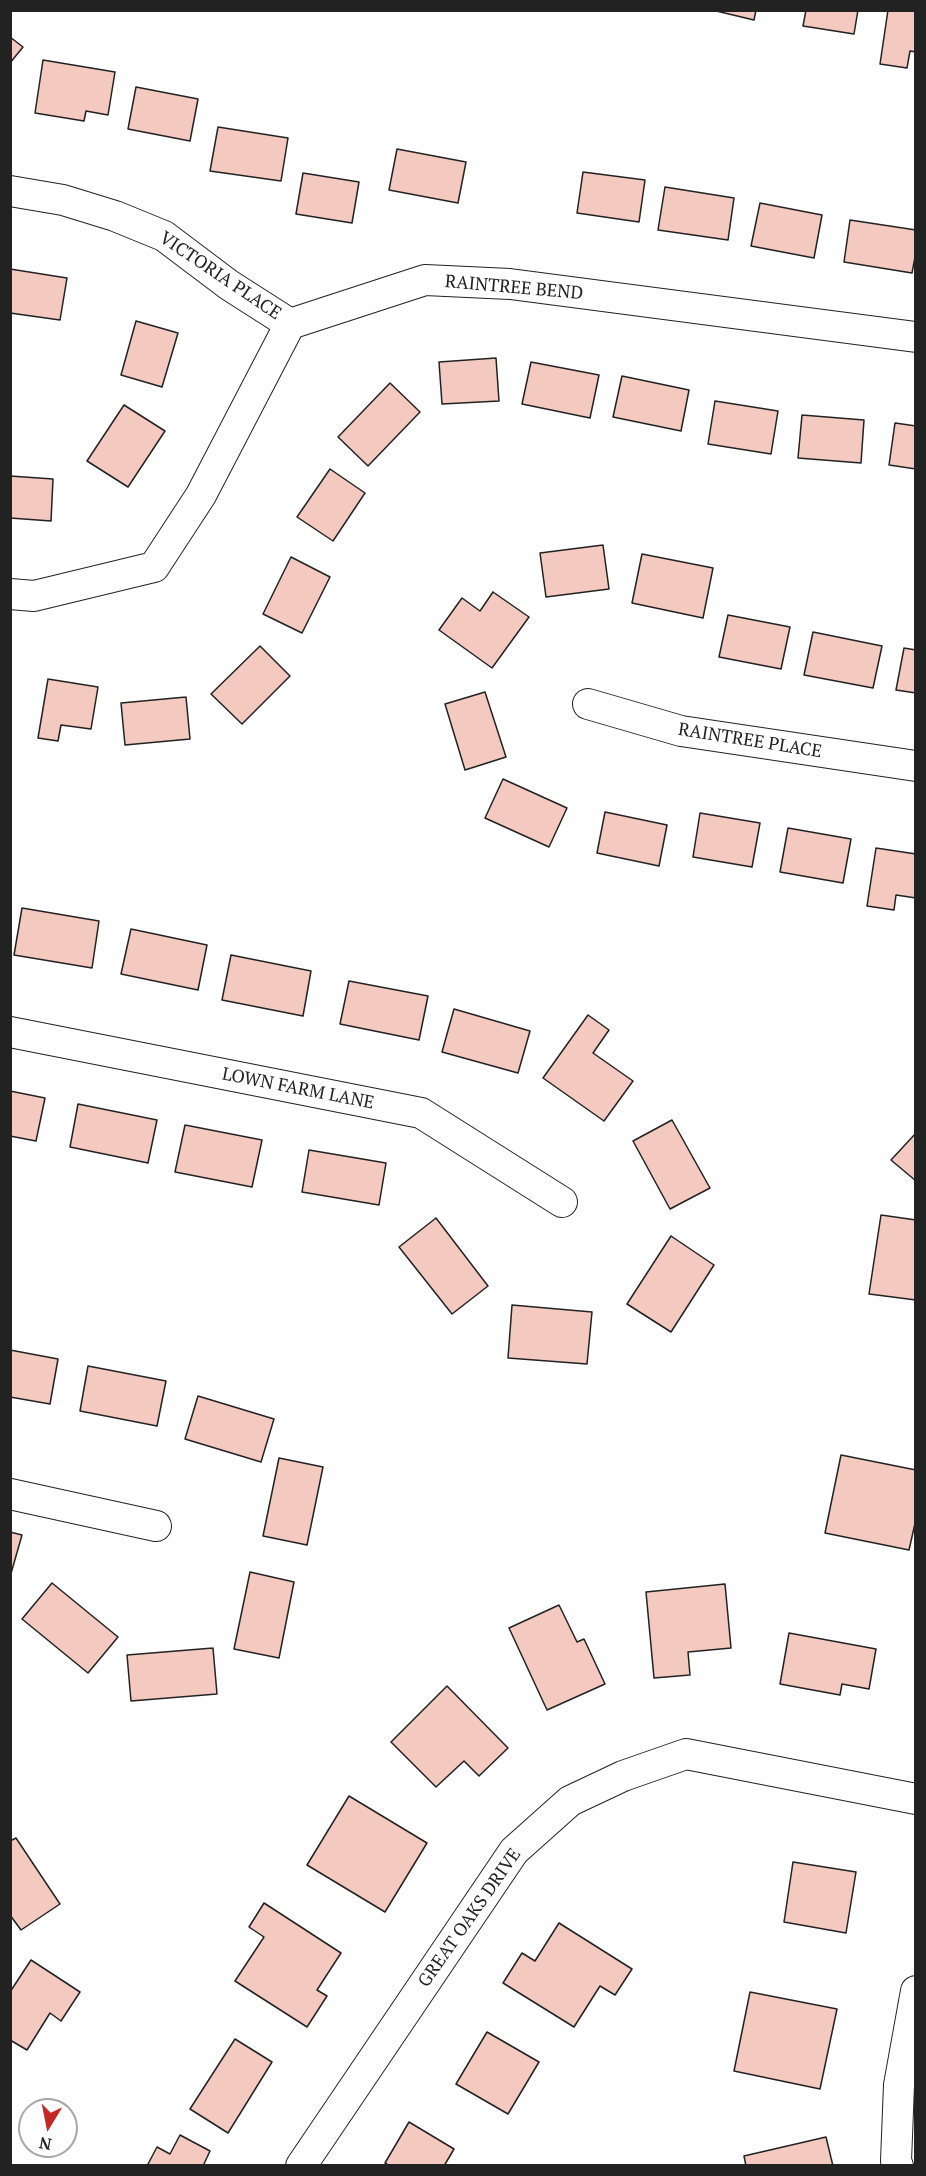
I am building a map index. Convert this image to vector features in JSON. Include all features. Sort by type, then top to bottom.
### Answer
[{"type":"street","name":"VICTORIA PLACE","points":[[10,191],[63,200],[115,216],[164,236],[229,285],[290,324]]},
{"type":"street","name":"RAINTREE BEND","points":[[290,324],[425,280],[510,284],[915,337]]},
{"type":"street","points":[[10,594],[34,596],[154,567],[201,495],[290,324]]},
{"type":"street","name":"RAINTREE PLACE","points":[[588,704],[681,731],[915,766]]},
{"type":"street","name":"LOWN FARM LANE","points":[[10,1032],[421,1113],[562,1202]]},
{"type":"street","points":[[10,1494],[156,1526]]},
{"type":"street","name":"GREAT OAKS DRIVE","points":[[301,2166],[514,1851],[570,1801],[623,1776],[686,1754],[915,1799]]},
{"type":"street","points":[[898,2166],[896,2161],[899,2085],[915,1990]]},
{"type":"building","points":[[712,10],[756,10],[754,20]]},
{"type":"building","points":[[806,10],[858,10],[854,34],[803,26]]},
{"type":"building","points":[[888,10],[916,10],[916,52],[910,51],[907,68],[880,64]]},
{"type":"building","points":[[10,37],[23,47],[10,63]]},
{"type":"building","points":[[43,60],[115,72],[108,115],[86,111],[84,121],[35,113]]},
{"type":"building","points":[[136,87],[198,99],[190,141],[128,129]]},
{"type":"building","points":[[218,127],[288,138],[281,181],[210,171]]},
{"type":"building","points":[[397,149],[466,162],[458,203],[389,190]]},
{"type":"building","points":[[583,172],[645,180],[639,222],[577,213]]},
{"type":"building","points":[[303,173],[359,182],[352,223],[296,214]]},
{"type":"building","points":[[665,187],[734,198],[728,240],[658,230]]},
{"type":"building","points":[[760,203],[822,215],[814,258],[751,246]]},
{"type":"building","points":[[850,220],[916,230],[916,252],[912,273],[844,262]]},
{"type":"building","points":[[10,269],[67,278],[60,320],[10,313]]},
{"type":"building","points":[[136,321],[178,333],[162,387],[121,375]]},
{"type":"building","points":[[496,358],[499,401],[442,404],[439,362]]},
{"type":"building","points":[[531,362],[599,375],[590,418],[522,404]]},
{"type":"building","points":[[622,376],[689,390],[681,431],[613,417]]},
{"type":"building","points":[[390,383],[420,412],[368,466],[338,437]]},
{"type":"building","points":[[715,401],[778,411],[771,454],[708,444]]},
{"type":"building","points":[[124,405],[165,431],[128,487],[87,461]]},
{"type":"building","points":[[802,415],[864,420],[861,463],[798,458]]},
{"type":"building","points":[[895,423],[916,426],[916,469],[889,465]]},
{"type":"building","points":[[330,469],[365,493],[333,541],[297,517]]},
{"type":"building","points":[[10,476],[53,479],[51,521],[10,518]]},
{"type":"building","points":[[603,545],[609,589],[546,597],[540,553]]},
{"type":"building","points":[[642,554],[713,568],[703,618],[632,603]]},
{"type":"building","points":[[291,557],[330,577],[302,633],[263,614]]},
{"type":"building","points":[[493,592],[529,617],[492,668],[439,630],[462,598],[480,611]]},
{"type":"building","points":[[728,615],[790,627],[781,669],[719,657]]},
{"type":"building","points":[[813,632],[882,646],[873,688],[804,675]]},
{"type":"building","points":[[260,646],[290,676],[242,724],[211,694]]},
{"type":"building","points":[[904,648],[916,650],[916,693],[896,690]]},
{"type":"building","points":[[48,679],[98,687],[91,729],[61,725],[58,741],[38,738]]},
{"type":"building","points":[[485,692],[506,757],[465,770],[445,704]]},
{"type":"building","points":[[186,697],[190,739],[125,745],[121,703]]},
{"type":"building","points":[[503,779],[567,808],[549,847],[485,818]]},
{"type":"building","points":[[605,812],[667,825],[659,866],[597,853]]},
{"type":"building","points":[[700,813],[760,823],[752,867],[693,857]]},
{"type":"building","points":[[788,828],[851,839],[843,883],[780,872]]},
{"type":"building","points":[[876,848],[916,854],[916,898],[896,895],[894,910],[867,906]]},
{"type":"building","points":[[22,908],[99,921],[92,968],[14,955]]},
{"type":"building","points":[[131,929],[207,945],[198,990],[121,974]]},
{"type":"building","points":[[231,955],[311,971],[303,1016],[222,1000]]},
{"type":"building","points":[[349,981],[428,996],[419,1040],[340,1024]]},
{"type":"building","points":[[454,1009],[530,1031],[518,1073],[442,1052]]},
{"type":"building","points":[[588,1015],[609,1030],[593,1053],[633,1081],[604,1121],[543,1078]]},
{"type":"building","points":[[10,1091],[45,1098],[36,1141],[10,1136]]},
{"type":"building","points":[[78,1104],[157,1120],[148,1163],[70,1147]]},
{"type":"building","points":[[672,1120],[710,1188],[670,1209],[633,1141]]},
{"type":"building","points":[[185,1125],[262,1140],[252,1187],[175,1172]]},
{"type":"building","points":[[916,1133],[916,1181],[891,1160]]},
{"type":"building","points":[[309,1150],[386,1163],[379,1205],[302,1192]]},
{"type":"building","points":[[881,1215],[916,1220],[916,1300],[869,1294]]},
{"type":"building","points":[[436,1218],[488,1286],[452,1314],[399,1247]]},
{"type":"building","points":[[671,1236],[714,1265],[671,1332],[627,1304]]},
{"type":"building","points":[[512,1305],[592,1312],[587,1364],[508,1358]]},
{"type":"building","points":[[10,1350],[58,1359],[50,1404],[10,1397]]},
{"type":"building","points":[[88,1366],[166,1381],[157,1426],[80,1411]]},
{"type":"building","points":[[198,1396],[274,1419],[261,1462],[185,1439]]},
{"type":"building","points":[[841,1455],[916,1470],[916,1519],[909,1550],[825,1533]]},
{"type":"building","points":[[279,1458],[323,1467],[307,1545],[263,1536]]},
{"type":"building","points":[[10,1532],[22,1535],[10,1577]]},
{"type":"building","points":[[250,1572],[294,1582],[279,1658],[234,1649]]},
{"type":"building","points":[[52,1583],[118,1637],[88,1673],[22,1619]]},
{"type":"building","points":[[725,1584],[731,1648],[688,1652],[690,1675],[654,1678],[646,1592]]},
{"type":"building","points":[[559,1605],[577,1642],[584,1639],[605,1684],[547,1710],[509,1628]]},
{"type":"building","points":[[789,1633],[876,1649],[869,1689],[842,1684],[840,1695],[780,1684]]},
{"type":"building","points":[[213,1648],[217,1694],[131,1701],[127,1655]]},
{"type":"building","points":[[447,1686],[508,1748],[479,1776],[464,1761],[436,1787],[391,1742]]},
{"type":"building","points":[[349,1796],[427,1843],[385,1912],[307,1865]]},
{"type":"building","points":[[16,1838],[60,1904],[21,1930],[10,1915],[10,1841]]},
{"type":"building","points":[[793,1862],[856,1872],[846,1933],[784,1922]]},
{"type":"building","points":[[264,1903],[341,1953],[317,1990],[327,1996],[307,2027],[235,1981],[264,1937],[249,1927]]},
{"type":"building","points":[[559,1923],[632,1969],[615,1995],[600,1986],[574,2027],[503,1983],[522,1953],[535,1961]]},
{"type":"building","points":[[31,1960],[80,1992],[61,2021],[50,2013],[27,2050],[10,2040],[10,1992]]},
{"type":"building","points":[[750,1992],[837,2009],[820,2089],[734,2071]]},
{"type":"building","points":[[487,2032],[539,2062],[508,2114],[456,2084]]},
{"type":"building","points":[[235,2039],[272,2062],[228,2133],[190,2109]]},
{"type":"building","points":[[409,2122],[454,2149],[444,2166],[390,2166],[385,2163]]},
{"type":"building","points":[[180,2135],[210,2151],[203,2166],[147,2166],[157,2147],[170,2154]]},
{"type":"building","points":[[826,2137],[833,2166],[746,2166],[744,2156]]}]
